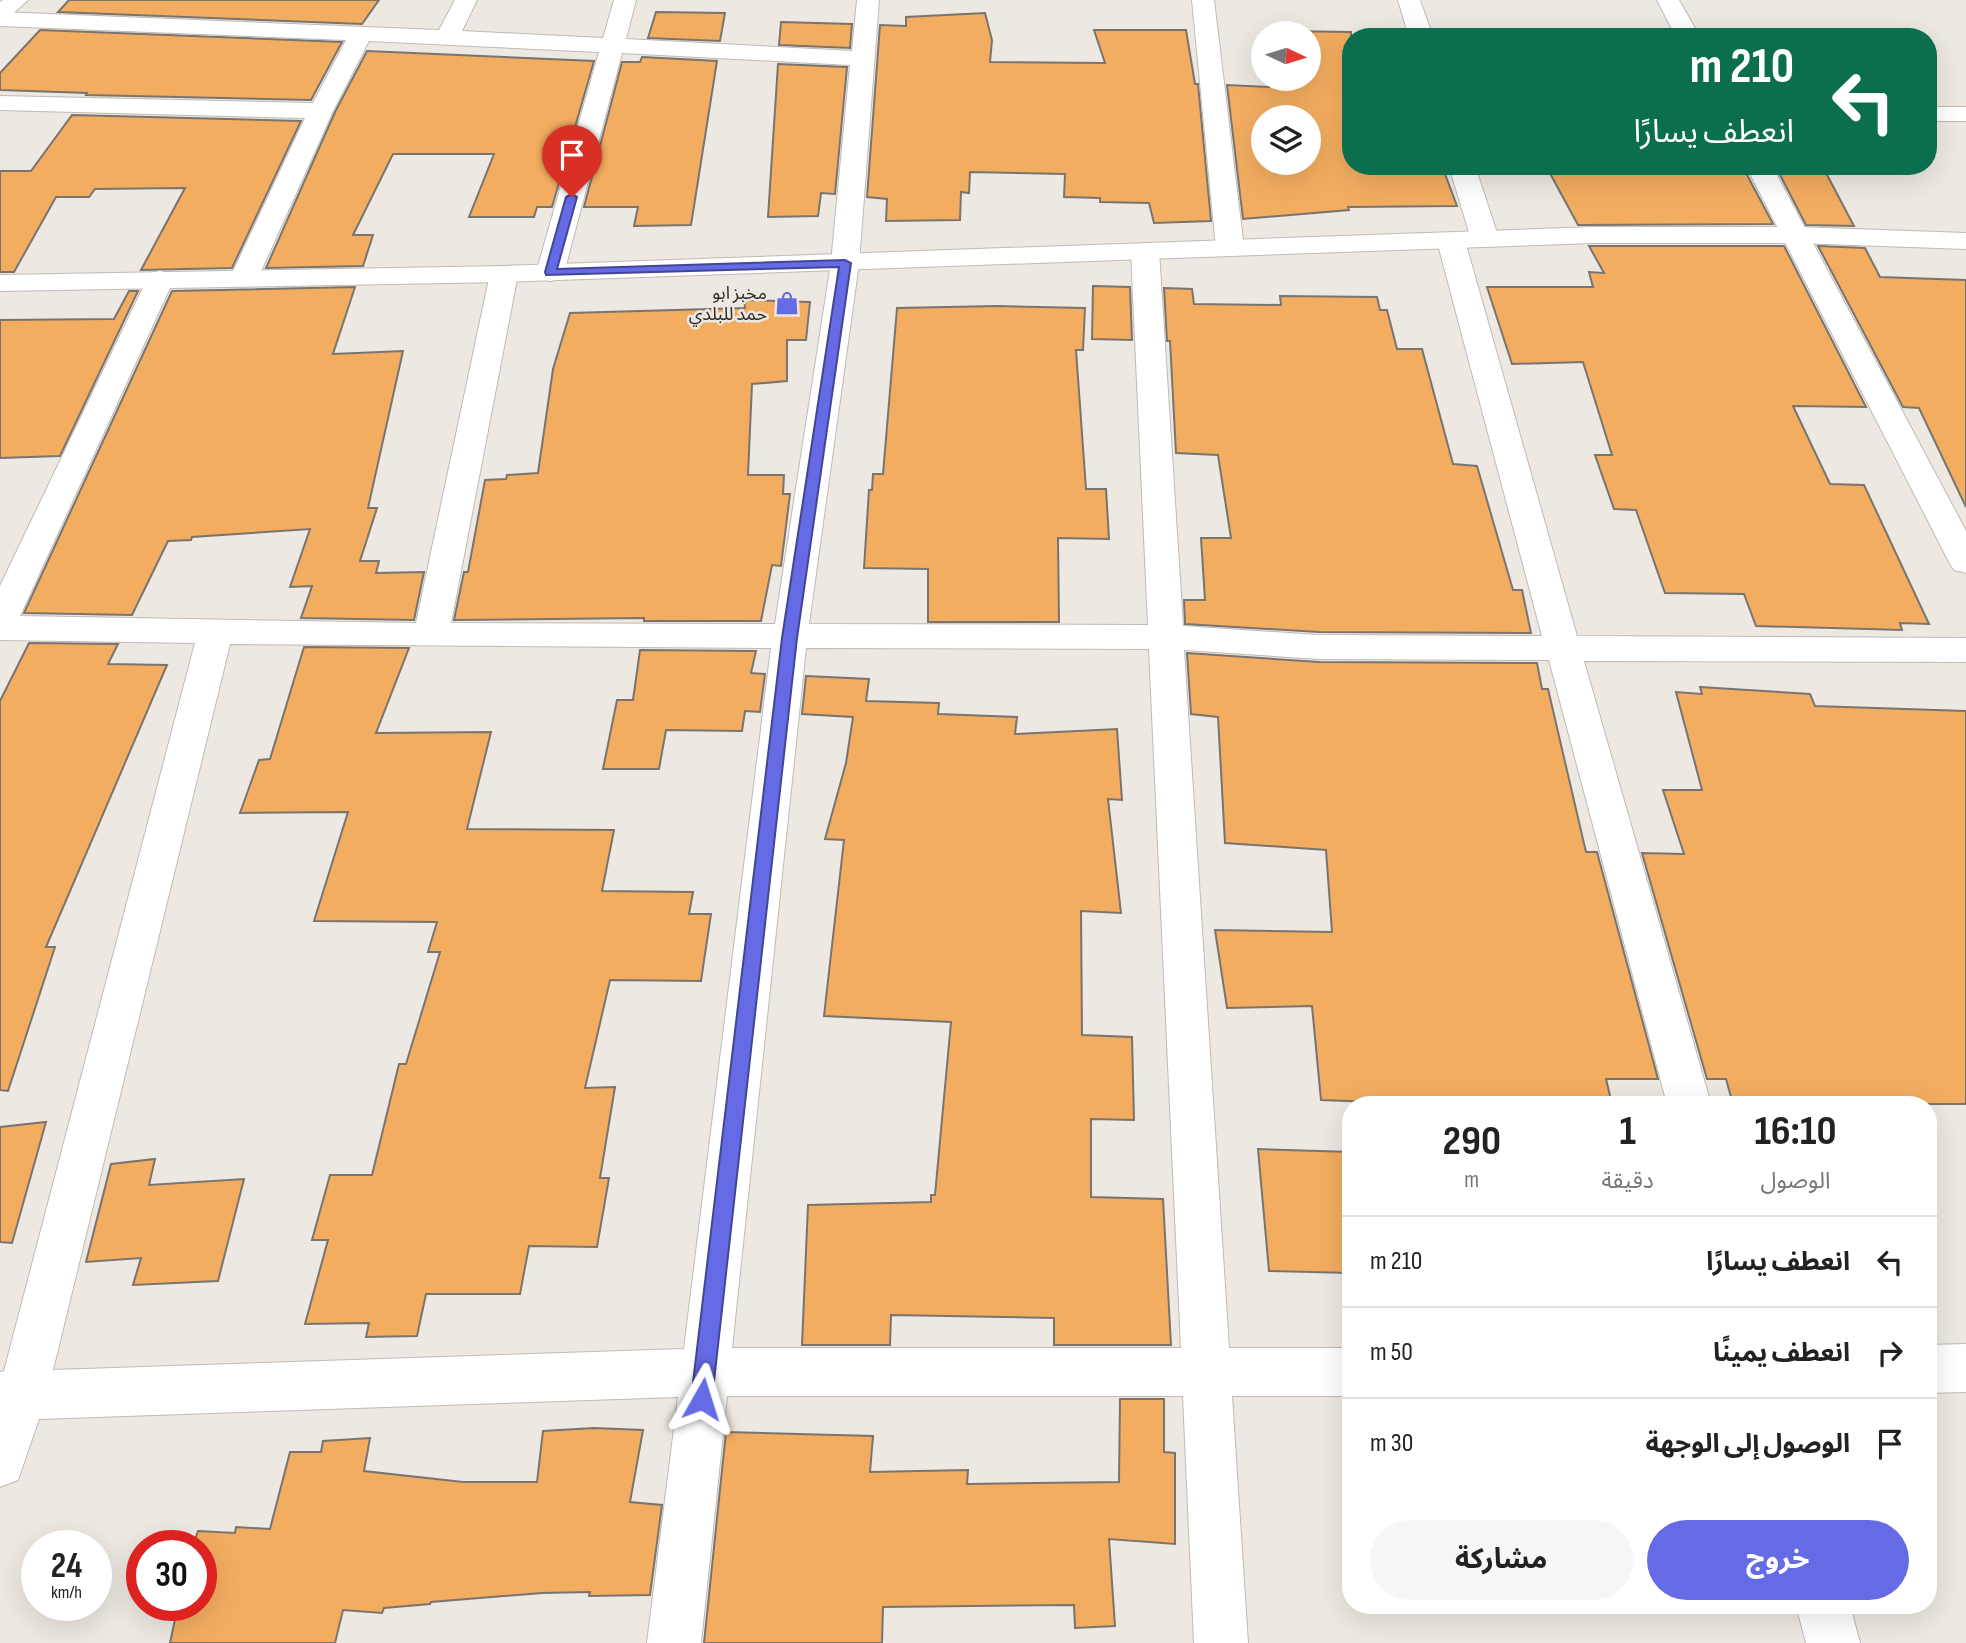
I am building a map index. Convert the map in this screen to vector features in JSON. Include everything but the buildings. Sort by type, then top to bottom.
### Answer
[{"type":"street","points":[[0,13],[17,0]]},
{"type":"street","points":[[447,37],[467,0]]},
{"type":"street","points":[[551,272],[625,0]]},
{"type":"street","points":[[674,1643],[790,638],[845,263],[868,0]]},
{"type":"street","points":[[1203,0],[1230,248]]},
{"type":"street","points":[[1409,0],[1418,28]]},
{"type":"street","points":[[1668,0],[1683,28]]},
{"type":"street","points":[[0,19],[447,37],[863,59]]},
{"type":"street","points":[[244,278],[321,111],[361,34]]},
{"type":"street","points":[[0,103],[321,111]]},
{"type":"street","points":[[1937,114],[1966,114]]},
{"type":"street","points":[[1463,175],[1468,240],[1563,649],[1687,1096]]},
{"type":"street","points":[[1764,175],[1966,562]]},
{"type":"street","points":[[0,283],[504,274],[1682,234],[1966,241]]},
{"type":"street","points":[[1145,251],[1221,1643]]},
{"type":"street","points":[[431,635],[504,274]]},
{"type":"street","points":[[160,279],[0,625],[431,635],[1165,637],[1319,647],[1966,650]]},
{"type":"street","points":[[0,1462],[11,1396],[216,631]]},
{"type":"street","points":[[1937,1369],[1966,1368]]},
{"type":"street","points":[[11,1396],[705,1372],[1342,1372]]},
{"type":"street","points":[[1826,1614],[1833,1643]]},
{"type":"place","name":"مخبز ابو حمد للبلدي","points":[[787,303]]},
{"type":"route","points":[[572,197],[551,272],[845,263],[790,638],[702,1399]]}]
